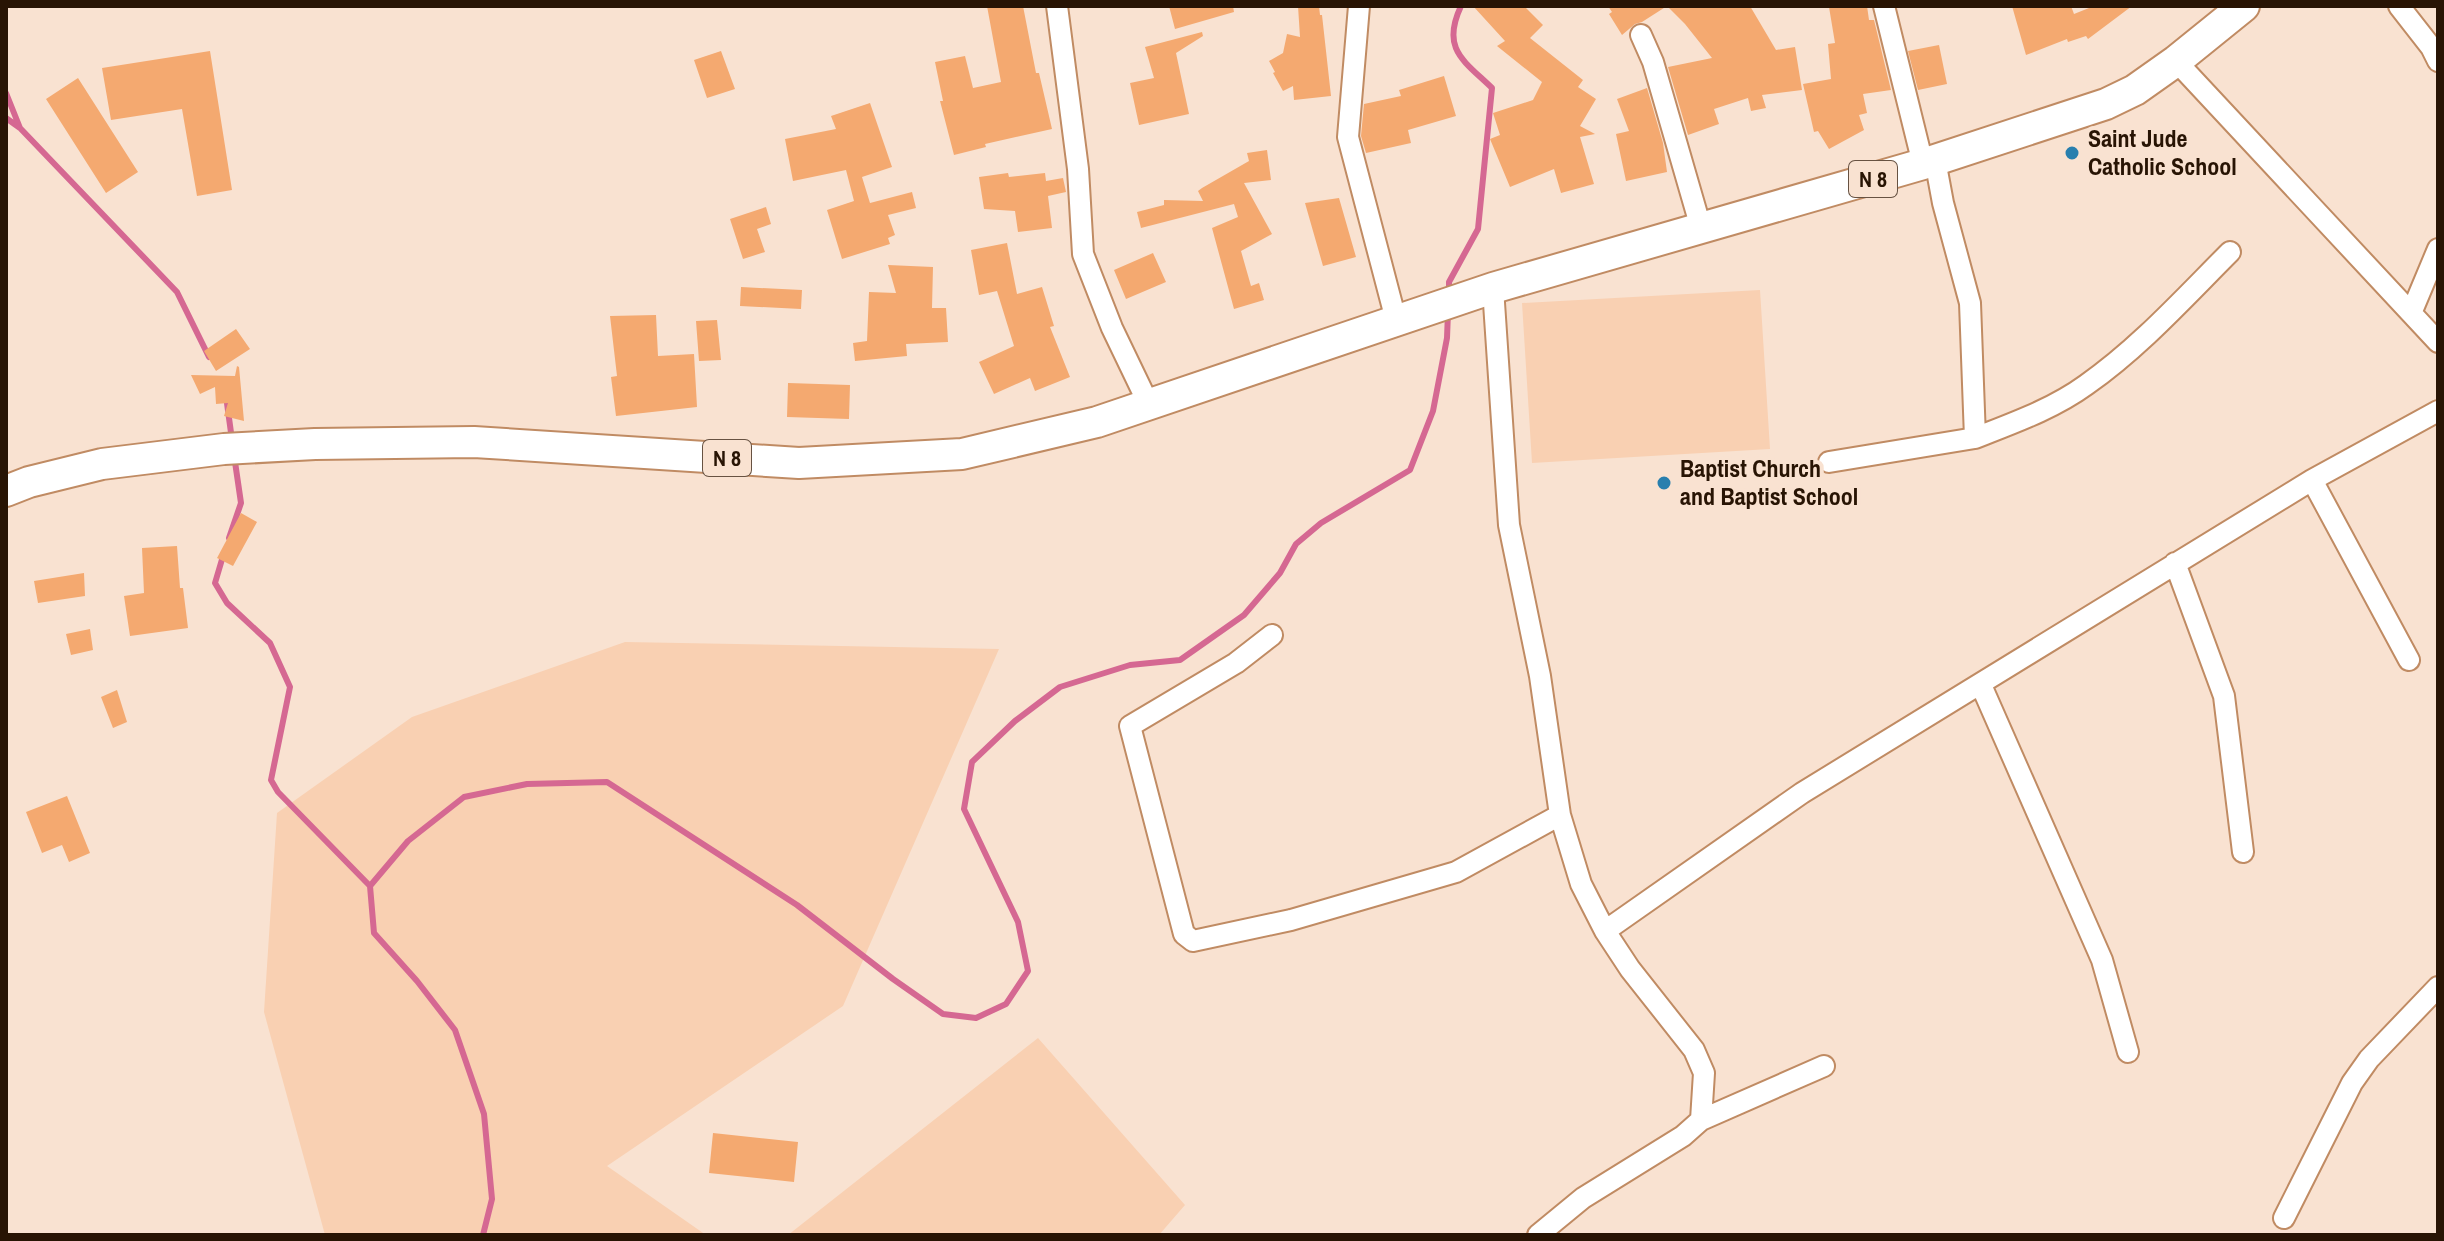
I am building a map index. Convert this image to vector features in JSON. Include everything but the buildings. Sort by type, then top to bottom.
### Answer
[{"type":"highway","name":"N 8","points":[[14,481],[102,464],[224,449],[315,444],[474,442],[799,463],[955,455],[1097,422],[1484,290],[1929,162],[2106,104],[2135,90],[2176,61],[2244,6]]},
{"type":"street","points":[[1057,6],[1078,169],[1083,254],[1112,328],[1149,405]]},
{"type":"street","points":[[1359,6],[1348,137],[1396,320]]},
{"type":"street","points":[[1884,6],[1970,303],[1975,438]]},
{"type":"street","points":[[2399,6],[2438,61]]},
{"type":"street","points":[[1641,35],[1653,62],[1701,228]]},
{"type":"street","points":[[2176,61],[2438,342]]},
{"type":"street","points":[[2412,311],[2438,249]]},
{"type":"street","points":[[1829,462],[1975,438],[2027,418],[2086,386],[2152,330],[2230,252]]},
{"type":"street","points":[[1484,290],[1509,525],[1540,676],[1560,815],[1581,884],[1605,931],[1630,969],[1694,1050],[1704,1073],[1701,1120]]},
{"type":"street","points":[[1605,931],[1802,793],[2312,480],[2438,411]]},
{"type":"street","points":[[2312,480],[2409,660]]},
{"type":"street","points":[[2175,563],[2224,696],[2243,852]]},
{"type":"street","points":[[1272,635],[1236,663],[1130,726],[1187,939],[1193,941],[1291,920],[1456,872],[1560,815]]},
{"type":"street","points":[[1981,685],[2102,960],[2128,1052]]},
{"type":"street","points":[[2284,1218],[2352,1083],[2369,1059],[2438,987]]},
{"type":"street","points":[[1538,1235],[1583,1198],[1683,1136],[1701,1120],[1824,1066]]},
{"type":"shaded area","points":[[1760,290],[1770,449],[1532,463],[1522,303]]},
{"type":"shaded area","points":[[625,642],[999,649],[843,1006],[607,1166],[706,1235],[325,1235],[264,1012],[277,813],[412,717]]},
{"type":"shaded area","points":[[1038,1038],[1185,1205],[1159,1235],[788,1235]]},
{"type":"waterway","points":[[1449,293],[1449,282],[1478,229],[1492,88],[1464,61],[1454,43],[1455,21],[1461,6]]},
{"type":"waterway","points":[[6,93],[20,128]]},
{"type":"waterway","points":[[6,118],[20,128],[177,292],[209,357]]},
{"type":"waterway","points":[[483,1235],[492,1199],[484,1114],[455,1030],[374,933],[370,886],[408,841],[464,797],[527,784],[607,782],[797,905],[943,1014],[976,1018],[1006,1004],[1028,971],[1018,922],[964,809],[972,762],[1015,721],[1060,687],[1130,665],[1180,660],[1244,615],[1280,573],[1296,544],[1321,523],[1410,470],[1433,411],[1447,338],[1448,312]]},
{"type":"waterway","points":[[226,396],[232,440]]},
{"type":"waterway","points":[[229,538],[241,503],[234,455]]},
{"type":"waterway","points":[[223,556],[215,583],[227,603],[270,643],[290,687],[271,780],[278,792],[370,886]]},
{"type":"place","name":"Saint Jude Catholic School","points":[[2072,153]]},
{"type":"place","name":"Baptist Church and Baptist School","points":[[1664,483]]}]
